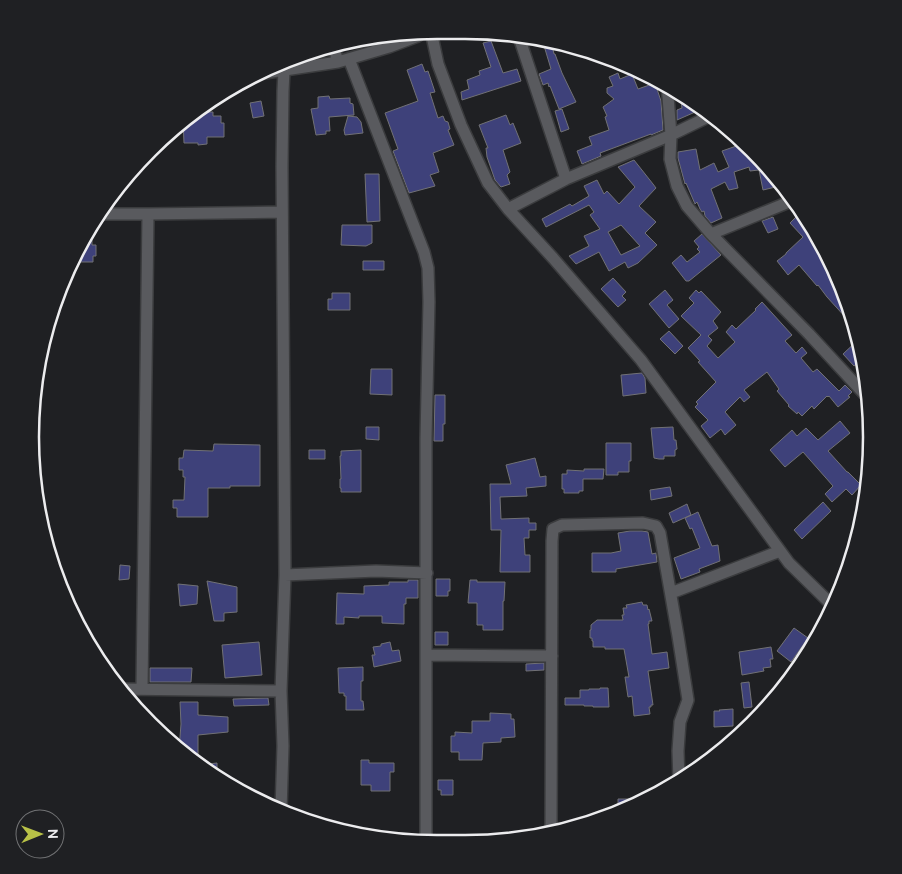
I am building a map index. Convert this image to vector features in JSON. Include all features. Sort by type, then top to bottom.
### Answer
[{"type":"street","points":[[433,39],[438,64],[461,124],[488,183],[508,209],[641,360],[789,563],[828,601]]},
{"type":"street","points":[[281,803],[283,746],[281,691],[285,575],[282,212],[284,70],[344,60],[407,40]]},
{"type":"street","points":[[521,43],[566,179]]},
{"type":"street","points":[[338,51],[344,60],[424,252],[428,268],[426,835]]},
{"type":"street","points":[[668,94],[671,135],[670,159],[677,186],[687,206],[711,234],[860,390]]},
{"type":"street","points":[[508,209],[566,179],[671,135],[704,119]]},
{"type":"street","points":[[711,234],[787,203]]},
{"type":"street","points":[[107,214],[282,212]]},
{"type":"street","points":[[142,689],[148,214]]},
{"type":"street","points":[[551,826],[552,541],[553,529],[562,525],[643,523],[656,526],[660,533],[688,700],[680,722],[679,773]]},
{"type":"street","points":[[671,594],[780,551]]},
{"type":"street","points":[[285,575],[376,572],[427,573]]},
{"type":"street","points":[[426,656],[552,656]]},
{"type":"street","points":[[129,689],[281,691]]},
{"type":"building","points":[[491,41],[503,73],[517,69],[521,81],[462,100],[461,92],[469,89],[467,80],[480,75],[479,71],[491,67],[483,43]]},
{"type":"building","points":[[544,46],[553,48],[576,102],[559,109],[550,86],[548,83],[543,85],[539,74],[551,69]]},
{"type":"building","points":[[422,64],[425,72],[428,71],[435,92],[430,93],[438,118],[443,116],[445,121],[448,122],[450,129],[448,130],[454,145],[433,153],[439,172],[430,175],[435,186],[409,193],[393,151],[398,149],[385,113],[418,101],[407,70]]},
{"type":"building","points":[[618,73],[620,79],[630,75],[633,76],[638,89],[650,85],[657,88],[661,101],[663,130],[600,153],[601,156],[582,164],[577,151],[592,145],[589,137],[609,130],[605,117],[607,116],[603,107],[614,99],[607,93],[607,88],[613,86],[609,77]]},
{"type":"building","points":[[329,96],[330,99],[350,98],[350,103],[353,104],[354,115],[329,117],[330,131],[326,131],[326,134],[316,135],[311,109],[318,108],[318,97]]},
{"type":"building","points":[[261,101],[264,116],[253,118],[250,103]]},
{"type":"building","points":[[681,103],[695,112],[677,120],[677,110],[682,108]]},
{"type":"building","points":[[562,109],[569,129],[561,132],[555,111]]},
{"type":"building","points":[[208,112],[213,112],[213,116],[221,116],[221,123],[224,123],[224,137],[207,137],[207,144],[184,143],[183,130],[195,121]]},
{"type":"building","points":[[506,115],[510,125],[513,123],[521,143],[503,150],[510,172],[507,175],[510,184],[501,187],[495,180],[487,157],[486,148],[488,148],[479,125]]},
{"type":"building","points":[[348,116],[357,117],[361,122],[363,133],[345,135],[344,130]]},
{"type":"building","points":[[737,146],[747,155],[775,187],[763,190],[759,170],[750,171],[749,167],[734,172],[738,188],[729,190],[725,182],[711,189],[722,218],[711,223],[697,202],[695,204],[685,184],[678,152],[696,149],[700,170],[714,163],[718,172],[729,167],[722,151]]},
{"type":"building","points":[[634,160],[656,188],[639,206],[656,222],[645,233],[657,245],[638,263],[628,268],[625,262],[609,271],[599,252],[576,264],[569,256],[589,246],[584,236],[600,229],[590,215],[594,212],[589,205],[546,227],[542,219],[570,204],[572,206],[589,196],[584,186],[597,180],[604,194],[607,191],[619,204],[635,187],[618,167]],"holes":[[[621,225],[640,246],[621,255],[608,232]]]},
{"type":"building","points":[[365,174],[379,174],[380,221],[367,222]]},
{"type":"building","points":[[773,217],[778,229],[768,233],[762,221]]},
{"type":"building","points":[[796,217],[810,238],[833,285],[844,316],[799,265],[788,275],[777,261],[803,237],[790,223]]},
{"type":"building","points":[[342,225],[372,225],[372,243],[366,246],[341,245]]},
{"type":"building","points":[[702,234],[721,255],[689,281],[686,281],[672,263],[681,255],[687,262],[700,252],[697,249],[699,247],[694,241]]},
{"type":"building","points":[[91,240],[92,245],[96,245],[96,256],[93,256],[93,262],[80,262]]},
{"type":"building","points":[[363,261],[384,261],[384,270],[363,270]]},
{"type":"building","points":[[613,278],[626,292],[622,296],[626,300],[618,307],[601,289]]},
{"type":"building","points":[[665,290],[673,300],[667,305],[679,319],[669,328],[649,304]]},
{"type":"building","points":[[696,290],[699,293],[701,291],[721,312],[713,321],[718,328],[708,336],[712,340],[707,346],[718,358],[735,342],[726,332],[732,325],[736,329],[762,302],[792,335],[785,341],[796,353],[802,347],[807,353],[801,358],[813,372],[817,369],[839,391],[845,385],[852,392],[848,396],[850,397],[838,407],[827,396],[814,409],[812,406],[802,416],[788,406],[767,372],[744,390],[750,397],[744,402],[740,397],[725,412],[736,425],[725,435],[721,429],[710,438],[701,426],[708,420],[695,407],[698,404],[696,402],[716,382],[688,348],[701,335],[681,316],[694,303],[689,298]]},
{"type":"building","points":[[332,293],[350,293],[350,310],[328,310],[328,299],[332,299]]},
{"type":"building","points":[[669,331],[683,346],[675,354],[660,339]]},
{"type":"building","points":[[853,345],[857,364],[854,366],[843,354]]},
{"type":"building","points":[[371,369],[392,369],[392,395],[370,394]]},
{"type":"building","points":[[642,373],[645,378],[646,393],[623,396],[621,375]]},
{"type":"building","points":[[435,395],[445,395],[443,441],[434,441]]},
{"type":"building","points":[[840,421],[850,433],[828,451],[860,484],[852,495],[846,489],[832,502],[825,494],[833,486],[803,452],[785,467],[770,450],[792,430],[797,436],[806,428],[818,440]]},
{"type":"building","points":[[366,427],[379,427],[379,440],[366,439]]},
{"type":"building","points":[[673,427],[677,449],[675,450],[675,456],[664,456],[664,459],[654,458],[651,428]]},
{"type":"building","points":[[606,443],[631,443],[629,472],[618,472],[618,475],[606,475]]},
{"type":"building","points":[[214,444],[260,445],[260,486],[208,488],[208,517],[177,517],[177,508],[173,508],[173,500],[184,500],[185,477],[183,477],[183,470],[179,470],[179,458],[183,458],[184,450],[213,451]]},
{"type":"building","points":[[309,450],[325,450],[325,459],[309,459]]},
{"type":"building","points":[[361,450],[361,492],[341,492],[341,451]]},
{"type":"building","points":[[535,458],[540,477],[546,476],[546,486],[526,488],[527,496],[500,497],[501,519],[529,518],[529,523],[536,523],[536,530],[529,530],[529,538],[524,538],[525,555],[530,555],[530,572],[500,572],[501,530],[491,530],[490,484],[511,484],[506,465]]},
{"type":"building","points":[[584,469],[604,469],[603,479],[583,479],[583,491],[579,491],[579,493],[564,493],[564,489],[562,489],[562,474],[567,474],[567,470],[584,471]]},
{"type":"building","points":[[670,487],[672,496],[651,500],[650,490]]},
{"type":"building","points":[[823,502],[831,511],[802,539],[794,530]]},
{"type":"building","points":[[687,504],[691,515],[673,523],[669,513]]},
{"type":"building","points":[[698,512],[712,546],[718,545],[720,561],[699,569],[700,572],[681,579],[674,558],[700,548],[692,528],[690,529],[685,518]]},
{"type":"building","points":[[630,531],[648,532],[652,554],[656,553],[657,562],[616,569],[616,572],[592,572],[592,553],[621,551],[618,533]]},
{"type":"building","points":[[120,565],[130,566],[129,579],[119,580]]},
{"type":"building","points":[[436,579],[450,579],[448,596],[436,596]]},
{"type":"building","points":[[408,580],[418,580],[418,598],[406,598],[406,604],[404,604],[404,624],[382,623],[382,616],[359,616],[359,618],[344,617],[344,624],[336,624],[337,593],[364,594],[364,586],[389,585],[389,582],[408,582]]},
{"type":"building","points":[[470,580],[477,580],[477,582],[505,582],[503,630],[483,630],[483,625],[477,625],[477,603],[468,603]]},
{"type":"building","points":[[207,581],[237,587],[237,612],[224,613],[224,621],[214,621]]},
{"type":"building","points":[[178,584],[198,586],[197,604],[180,606]]},
{"type":"building","points":[[642,602],[643,605],[647,605],[652,621],[649,621],[648,624],[652,654],[667,652],[669,668],[648,671],[653,705],[649,707],[650,714],[634,716],[632,696],[628,697],[625,677],[629,677],[624,649],[593,647],[590,630],[591,625],[597,620],[623,620],[623,608],[627,608],[626,605]]},
{"type":"building","points":[[794,628],[808,638],[791,662],[777,651]]},
{"type":"building","points":[[435,632],[448,632],[448,645],[435,645]]},
{"type":"building","points":[[259,642],[262,675],[225,678],[222,645]]},
{"type":"building","points":[[390,642],[392,651],[399,650],[401,661],[374,667],[372,655],[375,655],[373,647]]},
{"type":"building","points":[[771,647],[773,659],[770,659],[771,667],[763,668],[764,671],[742,675],[739,652]]},
{"type":"building","points":[[544,663],[544,670],[526,671],[526,664]]},
{"type":"building","points":[[363,667],[361,701],[363,701],[364,710],[346,710],[346,696],[344,696],[344,693],[339,693],[338,668]]},
{"type":"building","points":[[150,668],[192,668],[191,682],[150,682]]},
{"type":"building","points":[[749,682],[752,707],[744,708],[741,683]]},
{"type":"building","points":[[608,688],[609,707],[565,705],[565,698],[580,698],[580,690]]},
{"type":"building","points":[[268,698],[269,705],[234,706],[233,699]]},
{"type":"building","points":[[180,702],[198,702],[198,715],[228,717],[228,732],[198,735],[198,755],[180,741]]},
{"type":"building","points":[[733,709],[733,726],[714,727],[714,711]]},
{"type":"building","points":[[490,713],[511,714],[511,719],[514,719],[515,737],[501,738],[501,742],[483,743],[482,760],[459,760],[459,752],[451,752],[451,736],[455,736],[455,732],[472,733],[472,721],[490,721]]},
{"type":"building","points":[[361,760],[369,760],[369,763],[394,763],[394,772],[390,772],[390,791],[371,791],[371,785],[361,785]]},
{"type":"building","points":[[217,763],[217,769],[216,768],[210,764]]},
{"type":"building","points":[[438,780],[453,780],[453,795],[441,795],[441,790],[438,790]]},
{"type":"building","points":[[618,799],[630,799],[618,805]]}]
